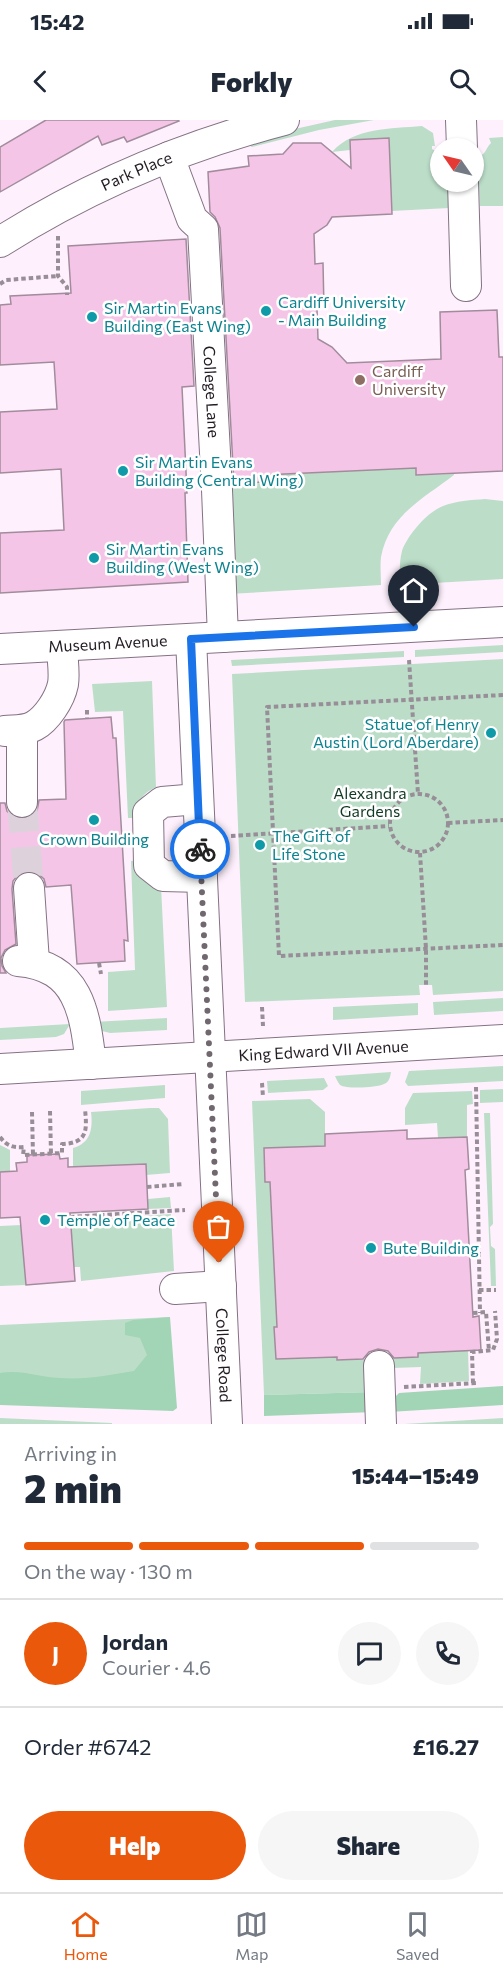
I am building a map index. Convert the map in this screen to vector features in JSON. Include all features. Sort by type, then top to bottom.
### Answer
[{"type":"street","name":"Park Place","points":[[0,242],[86,193],[169,157],[214,140],[284,120]]},
{"type":"street","points":[[461,120],[462,138]]},
{"type":"street","name":"College Lane","points":[[169,157],[192,219],[202,229],[217,480],[223,637]]},
{"type":"street","points":[[463,192],[466,286]]},
{"type":"street","name":"Museum Avenue","points":[[0,649],[503,622]]},
{"type":"street","name":"College Road","points":[[191,639],[227,1424]]},
{"type":"street","points":[[22,802],[14,730],[33,726],[42,720],[58,699],[63,683],[62,646]]},
{"type":"street","points":[[198,799],[162,802],[148,813],[149,865],[163,876],[202,877]]},
{"type":"street","points":[[29,888],[26,962],[54,973],[72,987],[85,1018],[91,1064]]},
{"type":"street","name":"King Edward VII Avenue","points":[[0,1069],[503,1040]]},
{"type":"street","points":[[175,1289],[220,1286]]},
{"type":"street","points":[[379,1377],[381,1424]]},
{"type":"path","points":[[58,241],[58,276],[67,287],[67,295]]},
{"type":"path","points":[[0,284],[6,280],[58,276]]},
{"type":"path","points":[[409,660],[418,794]]},
{"type":"path","points":[[503,695],[267,707],[279,956],[503,945]]},
{"type":"path","points":[[87,710],[87,719]]},
{"type":"path","points":[[418,794],[428,795],[444,807],[448,824],[445,837],[439,845],[430,851],[420,853],[403,848],[396,843],[389,826],[393,807],[408,795],[418,794]]},
{"type":"path","points":[[448,824],[503,820]]},
{"type":"path","points":[[231,836],[389,826]]},
{"type":"path","points":[[420,853],[426,985]]},
{"type":"path","points":[[99,963],[100,974]]},
{"type":"path","points":[[262,1007],[263,1026]]},
{"type":"path","points":[[262,1083],[262,1097]]},
{"type":"path","points":[[476,1087],[480,1312]]},
{"type":"path","points":[[0,1137],[14,1148],[24,1147],[23,1155],[62,1153],[62,1144],[73,1143],[84,1134],[87,1128],[85,1109]]},
{"type":"path","points":[[50,1111],[51,1154]]},
{"type":"path","points":[[32,1112],[33,1155]]},
{"type":"path","points":[[147,1187],[183,1184]]},
{"type":"path","points":[[70,1217],[185,1210]]},
{"type":"path","points":[[479,1290],[496,1290]]},
{"type":"path","points":[[379,1377],[474,1383],[472,1352],[493,1350],[497,1339],[495,1311]]},
{"type":"path","points":[[473,1313],[486,1312],[489,1351]]},
{"type":"green space","points":[[335,120],[374,120],[319,130],[252,147],[247,144],[268,135]]},
{"type":"green space","points":[[422,126],[433,133],[434,138],[430,138],[430,192],[449,192],[449,208],[392,211],[389,138],[350,140],[350,150],[332,152],[351,138],[386,129]]},
{"type":"green space","points":[[503,137],[503,206],[480,206],[479,192],[484,192],[484,153],[491,143],[489,138]]},
{"type":"green space","points":[[416,468],[416,475],[454,475],[419,500],[391,530],[381,557],[381,585],[229,594],[224,484],[262,482],[263,475]]},
{"type":"green space","points":[[485,499],[503,501],[503,579],[400,585],[402,551],[418,525],[437,509],[448,504]]},
{"type":"green space","points":[[503,645],[503,652],[415,657],[415,650]]},
{"type":"green space","points":[[404,651],[404,657],[232,666],[231,660]]},
{"type":"green space","name":"Alexandra Gardens","points":[[503,659],[503,991],[433,995],[432,985],[419,985],[420,995],[245,1002],[232,674]]},
{"type":"green space","points":[[152,681],[156,787],[141,799],[136,818],[128,818],[123,711],[95,712],[92,684]]},
{"type":"green space","points":[[137,860],[161,886],[167,1007],[108,1011],[108,972],[135,970],[131,861]]},
{"type":"green space","points":[[503,998],[503,1011],[434,1015],[433,1002]]},
{"type":"green space","points":[[418,1003],[418,1015],[333,1020],[333,1007]]},
{"type":"green space","points":[[167,1018],[167,1030],[110,1033],[98,1030],[93,1022]]},
{"type":"green space","points":[[70,1024],[64,1034],[56,1037],[0,1040],[0,1028]]},
{"type":"green space","points":[[503,1066],[503,1081],[408,1086],[405,1082],[409,1071]]},
{"type":"green space","points":[[391,1072],[386,1083],[368,1087],[343,1086],[339,1084],[335,1076]]},
{"type":"green space","points":[[324,1078],[328,1086],[323,1090],[268,1093],[267,1081]]},
{"type":"green space","points":[[165,1085],[165,1098],[81,1105],[81,1091]]},
{"type":"green space","points":[[503,1089],[503,1102],[480,1103],[480,1090]]},
{"type":"green space","points":[[472,1091],[473,1104],[467,1105],[467,1137],[438,1138],[437,1123],[405,1125],[405,1108],[413,1093]]},
{"type":"green space","points":[[310,1099],[325,1112],[325,1146],[264,1148],[265,1182],[270,1182],[277,1327],[274,1327],[276,1358],[371,1359],[373,1392],[264,1395],[252,1101]]},
{"type":"green space","points":[[159,1108],[168,1119],[170,1173],[146,1175],[73,1167],[73,1148],[84,1143],[90,1134],[91,1112]]},
{"type":"green space","points":[[484,1113],[490,1113],[493,1224],[490,1227],[491,1246],[495,1249],[496,1286],[491,1286]]},
{"type":"green space","points":[[0,1145],[10,1150],[10,1172],[0,1172]]},
{"type":"green space","points":[[170,1197],[171,1208],[148,1209],[148,1199]]},
{"type":"green space","points":[[171,1214],[174,1271],[81,1281],[80,1267],[74,1267],[71,1221]]},
{"type":"green space","points":[[21,1225],[26,1285],[0,1286],[0,1226]]},
{"type":"green space","points":[[170,1317],[169,1389],[0,1396],[0,1325]]},
{"type":"green space","points":[[170,1317],[177,1408],[173,1411],[0,1405],[0,1373],[15,1372],[79,1378],[134,1371],[147,1355],[140,1338],[125,1335],[125,1323],[133,1320]]},
{"type":"green space","points":[[468,1350],[469,1381],[420,1384],[421,1367],[393,1368],[387,1358],[418,1357],[418,1353]]},
{"type":"green space","points":[[503,1386],[503,1405],[389,1412],[390,1402],[399,1393]]},
{"type":"green space","points":[[373,1392],[375,1412],[264,1416],[264,1395]]},
{"type":"green space","points":[[0,1418],[112,1423],[112,1424],[0,1424]]},
{"type":"green space","points":[[503,1418],[503,1424],[404,1424]]},
{"type":"building","points":[[46,120],[179,121],[127,142],[124,137],[102,145],[98,136],[0,192],[0,147]]},
{"type":"building","name":"Cardiff University - Main Building","points":[[389,138],[392,214],[332,217],[327,225],[314,234],[315,264],[323,263],[324,309],[317,309],[318,339],[332,347],[347,363],[441,359],[440,312],[497,310],[499,357],[503,357],[503,471],[416,475],[416,468],[263,475],[262,482],[234,484],[220,228],[210,212],[208,172],[249,166],[248,156],[283,154],[293,143],[321,143],[351,168],[350,140]]},
{"type":"building","points":[[186,239],[194,386],[182,387],[188,582],[0,593],[0,533],[64,530],[61,469],[0,473],[0,412],[57,409],[54,362],[0,365],[0,305],[11,304],[10,296],[71,293],[68,246]]},
{"type":"building","name":"Crown Building","points":[[111,717],[113,738],[116,738],[128,941],[124,940],[125,961],[77,964],[71,885],[46,887],[44,879],[37,873],[27,871],[19,874],[13,881],[16,944],[5,950],[1,958],[6,973],[0,973],[0,803],[5,803],[7,811],[13,817],[23,819],[31,817],[37,811],[39,800],[66,799],[65,720]]},
{"type":"building","name":"Bute Building","points":[[407,1130],[407,1139],[467,1137],[469,1169],[465,1170],[473,1317],[479,1316],[481,1350],[418,1353],[418,1357],[394,1358],[388,1351],[378,1349],[369,1352],[363,1359],[337,1360],[337,1357],[276,1359],[274,1327],[277,1327],[270,1182],[265,1182],[264,1148],[325,1146],[325,1134]]},
{"type":"building","name":"Temple of Peace","points":[[59,1154],[60,1159],[68,1158],[68,1167],[146,1164],[148,1209],[70,1213],[75,1281],[26,1285],[20,1217],[0,1218],[0,1172],[17,1171],[16,1163],[27,1162],[27,1155]]},
{"type":"tunnel","points":[[22,802],[29,888]]},
{"type":"way so far","points":[[200,849],[219,1263]]},
{"type":"place","name":"Cardiff University - Main Building","points":[[266,311]]},
{"type":"place","name":"Sir Martin Evans Building (East Wing)","points":[[92,317]]},
{"type":"place","name":"Cardiff University","points":[[360,380]]},
{"type":"place","name":"Sir Martin Evans Building (Central Wing)","points":[[123,471]]},
{"type":"place","name":"Sir Martin Evans Building (West Wing)","points":[[94,558]]},
{"type":"place","name":"Statue of Henry Austin (Lord Aberdare)","points":[[491,733]]},
{"type":"place","name":"Crown Building","points":[[94,820]]},
{"type":"place","name":"The Gift of Life Stone","points":[[260,845]]},
{"type":"place","name":"Temple of Peace","points":[[45,1220]]},
{"type":"place","name":"Bute Building","points":[[371,1248]]},
{"type":"route","points":[[200,849],[191,639],[414,627]]}]
